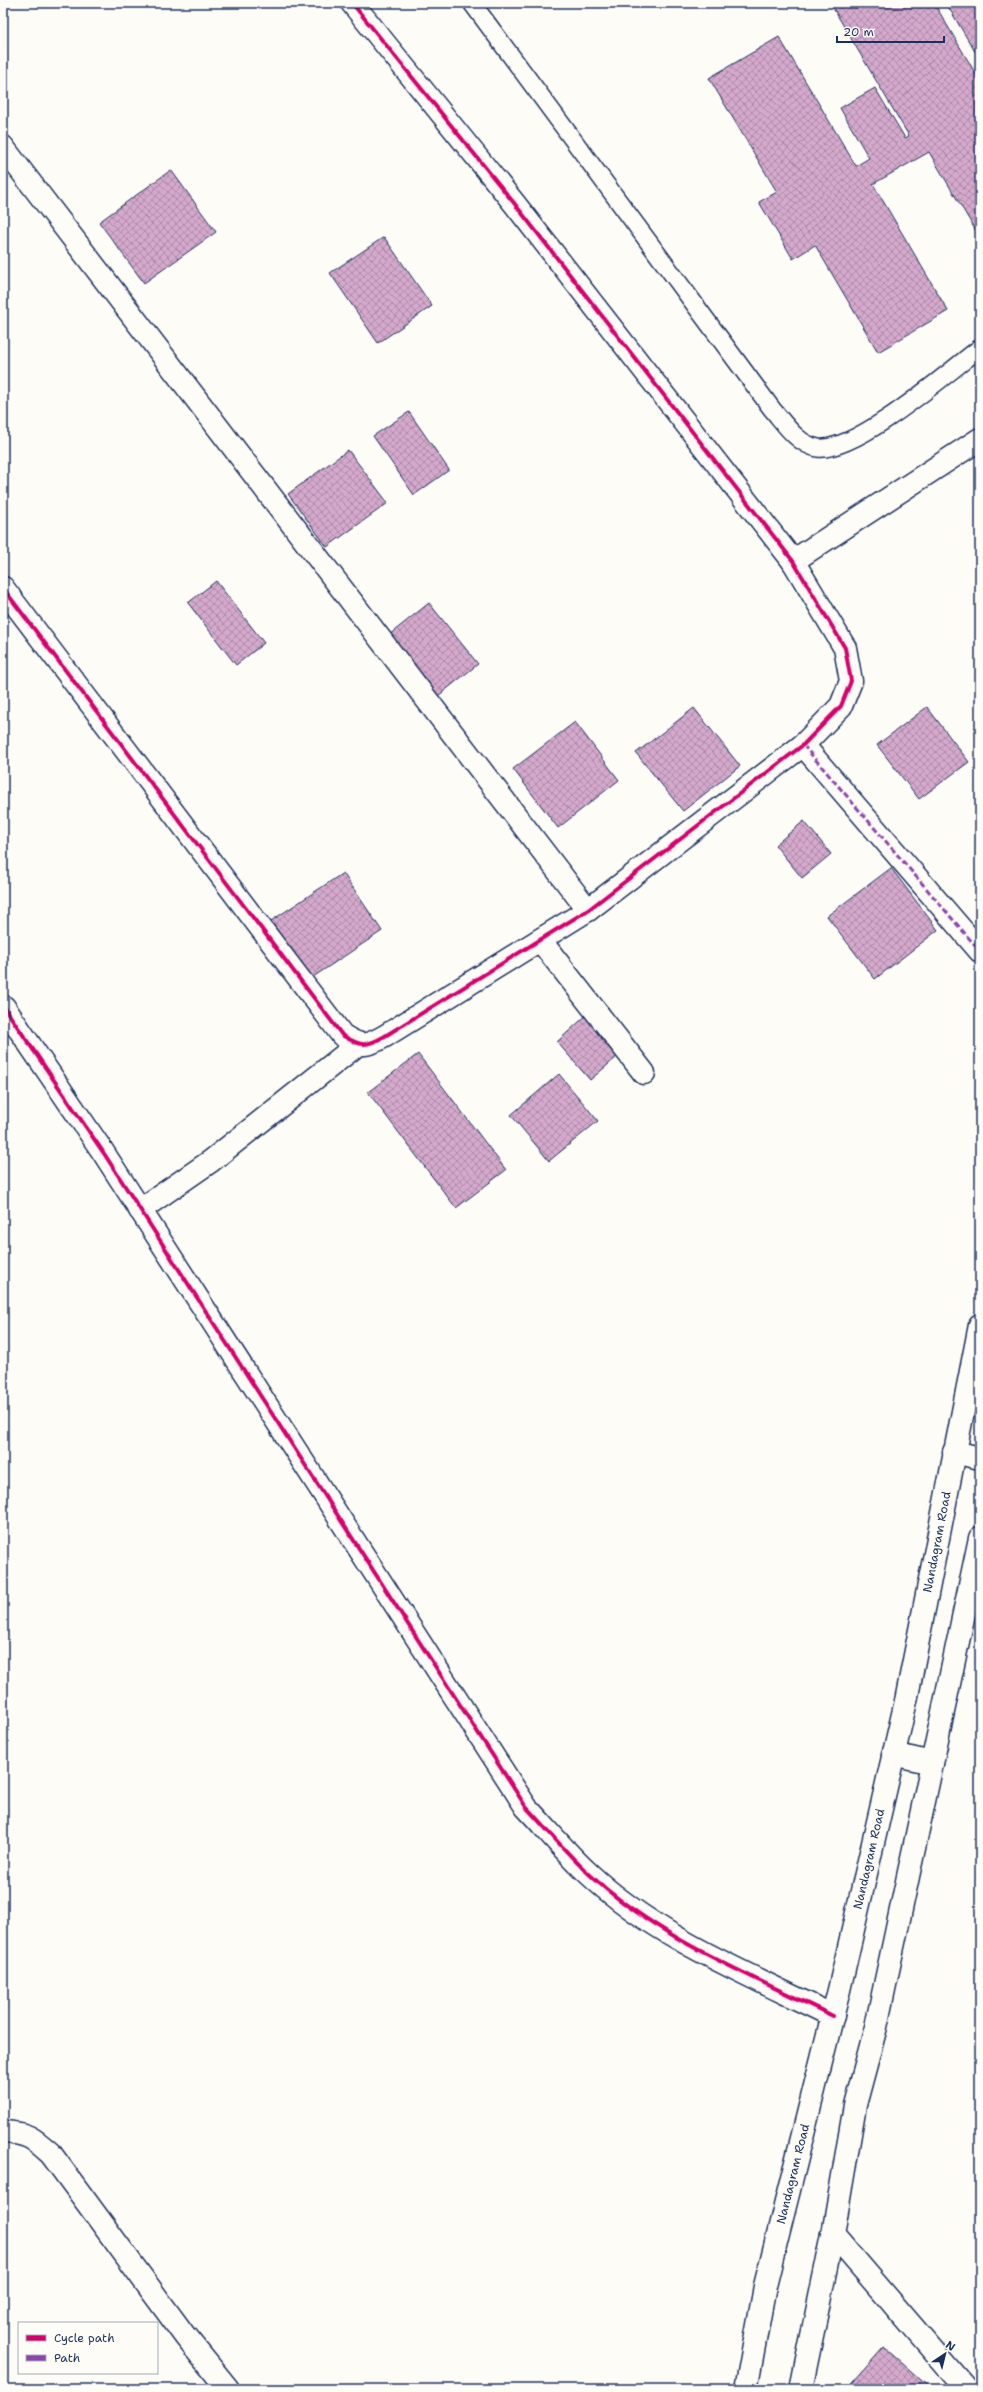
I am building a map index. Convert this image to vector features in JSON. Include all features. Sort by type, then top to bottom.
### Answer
[{"type":"street","points":[[140,1210],[211,1161],[357,1045],[370,1044],[385,1036],[588,910],[803,745],[841,706],[851,681],[845,648],[793,561],[514,203],[352,3]]},
{"type":"street","points":[[3,147],[588,910]]},
{"type":"street","points":[[793,561],[980,439]]},
{"type":"street","points":[[3,588],[342,1035],[357,1045]]},
{"type":"street","points":[[803,745],[980,951]]},
{"type":"street","points":[[540,940],[644,1073]]},
{"type":"street","points":[[4,1006],[140,1210],[526,1807],[588,1873],[637,1912],[696,1948],[833,2016]]},
{"type":"street","name":"Nandagram Road","points":[[746,2389],[765,2286],[833,2016],[906,1701],[980,1325]]},
{"type":"street","points":[[954,1452],[980,1458]]},
{"type":"street","points":[[800,2389],[833,2234],[855,2105],[876,2027],[980,1538]]},
{"type":"street","points":[[893,1754],[932,1763]]},
{"type":"street","points":[[3,2132],[22,2133],[38,2142],[51,2154],[185,2336],[228,2389]]},
{"type":"street","points":[[833,2234],[966,2389]]},
{"type":"lane","points":[[472,3],[772,409],[796,438],[817,448],[838,446],[874,428],[980,348]]},
{"type":"building","points":[[830,3],[934,3],[980,81],[980,238],[929,152],[873,184],[948,311],[878,352],[815,245],[793,259],[759,202],[777,192],[709,78],[779,37],[856,166],[869,158],[840,108],[875,88],[905,138],[909,136]]},
{"type":"building","points":[[946,3],[980,3],[980,60]]},
{"type":"building","points":[[171,170],[216,232],[144,283],[99,222]]},
{"type":"building","points":[[384,237],[432,306],[378,343],[330,273]]},
{"type":"building","points":[[409,412],[449,470],[414,495],[373,436]]},
{"type":"building","points":[[348,450],[388,503],[327,547],[288,494]]},
{"type":"building","points":[[216,581],[264,643],[236,665],[188,603]]},
{"type":"building","points":[[429,603],[478,664],[433,700],[384,639]]},
{"type":"building","points":[[927,707],[969,762],[919,799],[877,745]]},
{"type":"building","points":[[694,708],[740,766],[683,811],[636,753]]},
{"type":"building","points":[[575,722],[619,780],[558,828],[513,769]]},
{"type":"building","points":[[804,821],[831,854],[802,878],[775,845]]},
{"type":"building","points":[[891,868],[938,930],[875,979],[827,916]]},
{"type":"building","points":[[343,873],[382,931],[310,979],[271,921]]},
{"type":"building","points":[[590,1012],[624,1051],[590,1080],[557,1042]]},
{"type":"building","points":[[418,1054],[506,1170],[456,1208],[368,1092]]},
{"type":"building","points":[[559,1074],[598,1121],[549,1161],[511,1115]]},
{"type":"building","points":[[884,2347],[931,2389],[847,2389]]},
{"type":"marked path","points":[[803,745],[980,951]]},
{"type":"cycle path","points":[[3,588],[342,1035],[354,1042],[364,1044],[368,1044],[385,1036],[588,910],[803,745],[841,706],[851,681],[845,648],[793,561],[514,203],[352,3]]},
{"type":"cycle path","points":[[4,1007],[103,1152],[526,1807],[588,1873],[615,1896],[644,1917],[705,1954],[833,2016]]}]
